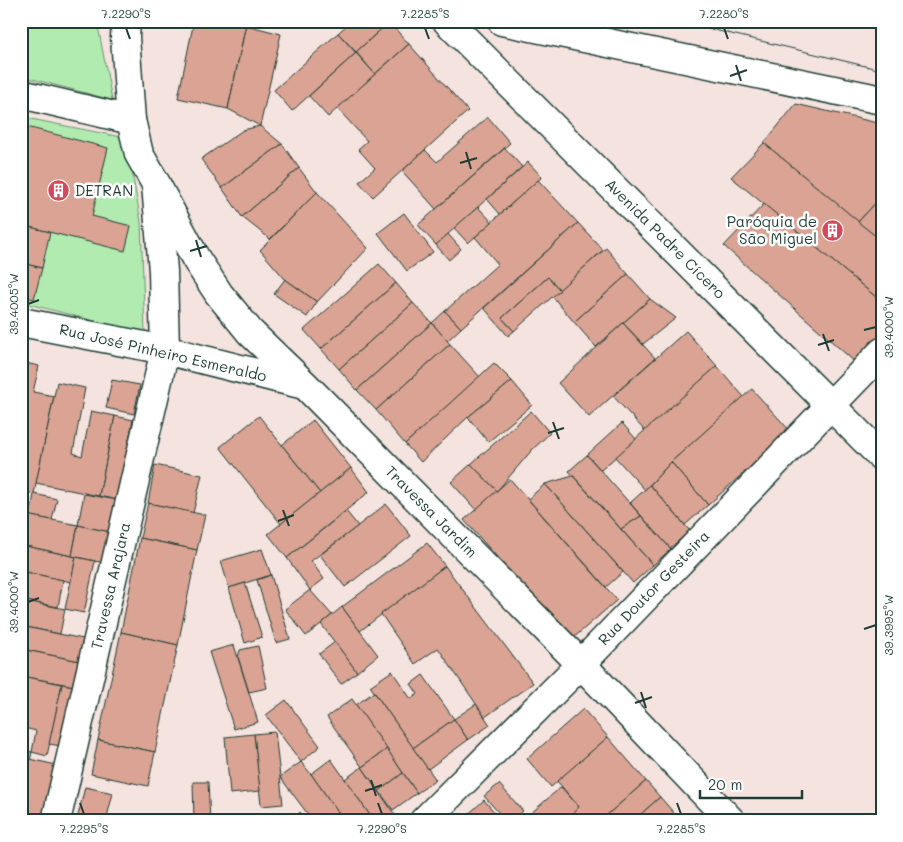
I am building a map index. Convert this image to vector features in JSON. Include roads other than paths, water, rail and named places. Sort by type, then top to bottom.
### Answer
[{"type":"street","name":"Travessa Jardim","points":[[126,21],[125,37],[131,120],[139,154],[196,259],[219,294],[250,332],[305,385],[580,664],[731,821]]},
{"type":"street","name":"Avenida Padre Cícero","points":[[447,21],[882,457]]},
{"type":"street","points":[[502,21],[882,100]]},
{"type":"street","points":[[21,94],[131,120]]},
{"type":"street","name":"Travessa Jardim","points":[[156,184],[163,271],[165,350]]},
{"type":"street","name":"Rua José Pinheiro Esmeraldo","points":[[21,322],[165,350],[305,385]]},
{"type":"street","name":"Travessa Arajara","points":[[56,821],[165,350]]},
{"type":"street","name":"Rua Doutor Gesteira","points":[[424,821],[580,664],[882,352]]},
{"type":"tram line","points":[[677,21],[882,70]]},
{"type":"place","name":"DETRAN","points":[[59,191]]},
{"type":"place","name":"Paróquia de São Miguel","points":[[833,231]]}]
